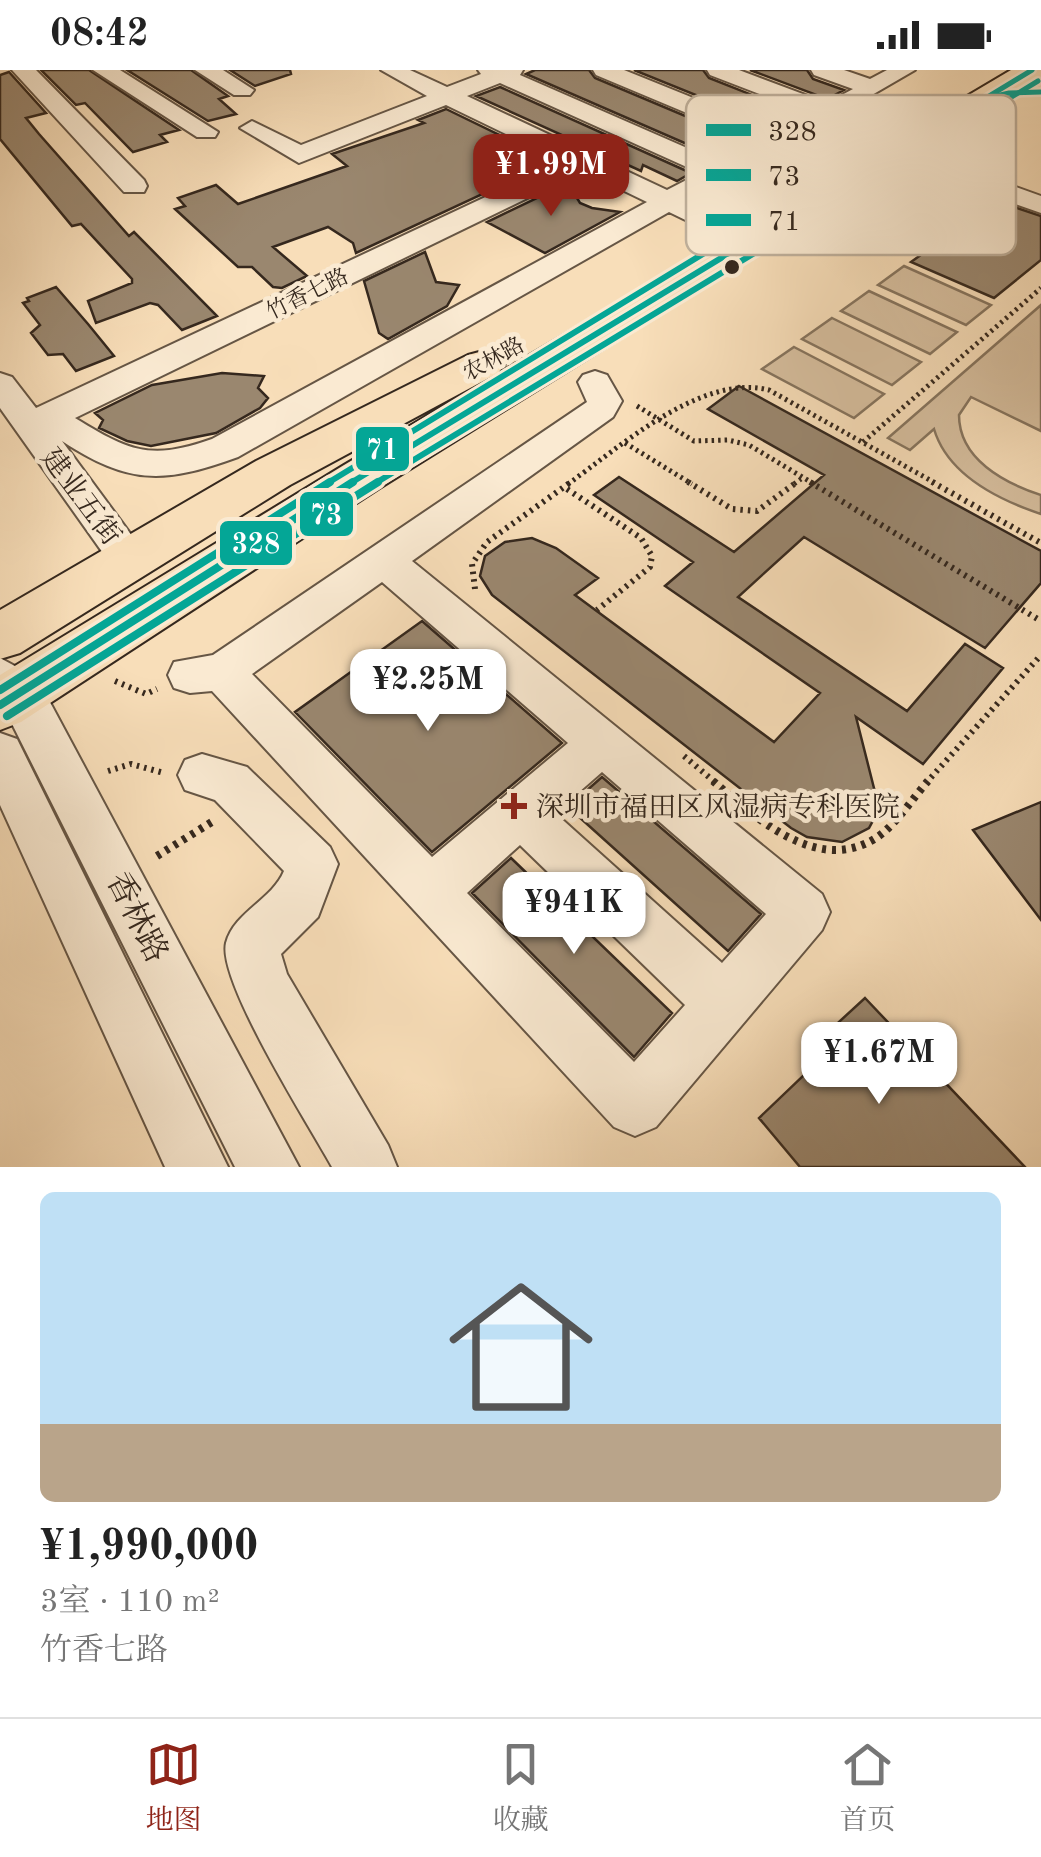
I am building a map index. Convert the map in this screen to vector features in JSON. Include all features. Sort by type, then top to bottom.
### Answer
[{"type":"main road","name":"农林路","points":[[988,95],[1021,74]]},
{"type":"main road","name":"农林路","points":[[979,95],[1021,74]]},
{"type":"main road","points":[[1016,105],[1041,104]]},
{"type":"main road","name":"农林路","points":[[0,637],[273,473],[505,352],[686,245]]},
{"type":"main road","name":"农林路","points":[[7,690],[727,255]]},
{"type":"street","points":[[23,70],[134,186]]},
{"type":"street","points":[[104,70],[206,132]]},
{"type":"street","points":[[206,70],[242,90]]},
{"type":"street","points":[[392,70],[686,210]]},
{"type":"street","points":[[604,70],[686,104]]},
{"type":"street","points":[[718,70],[783,95]]},
{"type":"street","points":[[822,70],[872,88]]},
{"type":"street","points":[[859,95],[904,70]]},
{"type":"street","points":[[252,128],[299,155],[500,72],[686,157]]},
{"type":"street","points":[[532,137],[670,76]]},
{"type":"street","name":"竹香七路","points":[[39,421],[583,161]]},
{"type":"street","points":[[39,421],[136,466],[156,469],[193,461],[225,448],[686,191]]},
{"type":"street","points":[[1016,196],[1041,206]]},
{"type":"street","points":[[555,360],[648,412]]},
{"type":"street","points":[[384,560],[803,912],[635,1106],[430,892],[206,674],[384,560],[601,409],[605,400],[595,382]]},
{"type":"street","name":"建业五街","points":[[0,384],[39,421],[129,559]]},
{"type":"street","name":"香林路","points":[[7,690],[268,1167]]},
{"type":"street","points":[[430,892],[602,742]]},
{"type":"street","name":"香林路","points":[[0,752],[197,1167]]},
{"type":"street","points":[[202,775],[230,782],[312,864],[300,899],[252,946],[262,985],[366,1167]]},
{"type":"street","points":[[520,813],[724,1003]]},
{"type":"path","points":[[863,442],[1041,288]]},
{"type":"path","points":[[485,600],[470,577],[477,552],[625,443],[648,412],[691,406],[718,387],[739,383],[768,390],[1041,543]]},
{"type":"path","points":[[648,412],[694,441],[728,440],[748,445],[1041,622]]},
{"type":"path","points":[[625,443],[732,510],[757,511],[802,479]]},
{"type":"path","points":[[567,488],[641,538],[652,556],[650,567],[597,610]]},
{"type":"path","points":[[680,753],[785,836],[825,853],[846,853],[865,847],[880,836],[1041,656]]},
{"type":"path","points":[[108,771],[130,764],[174,776],[202,775]]},
{"type":"path","points":[[157,856],[251,799]]},
{"type":"shaded area","points":[[904,266],[991,305],[966,325],[878,285]]},
{"type":"shaded area","points":[[869,291],[957,332],[930,354],[841,311]]},
{"type":"shaded area","points":[[1041,305],[1041,431],[971,397],[959,415],[961,431],[975,456],[999,476],[1041,495],[1041,514],[992,493],[963,473],[941,446],[934,429],[910,450],[888,438]]},
{"type":"shaded area","points":[[832,318],[921,362],[892,385],[802,339]]},
{"type":"shaded area","points":[[794,347],[884,394],[854,418],[762,369]]},
{"type":"building","points":[[41,70],[89,70],[179,130],[160,135],[167,142],[133,152],[85,103],[76,105]]},
{"type":"building","points":[[127,70],[191,70],[228,96],[219,99],[236,114],[208,121]]},
{"type":"building","points":[[230,70],[290,70],[291,74],[255,86]]},
{"type":"building","points":[[535,70],[589,70],[595,78],[686,116],[686,144],[526,74]]},
{"type":"building","points":[[634,70],[703,70],[709,78],[752,95],[696,95]]},
{"type":"building","points":[[750,70],[807,70],[813,79],[844,90],[835,95],[816,95]]},
{"type":"building","points":[[9,72],[46,113],[26,118],[39,134],[129,236],[134,232],[217,316],[182,330],[158,305],[150,303],[96,323],[88,301],[132,283],[132,279],[81,224],[72,226],[0,139],[0,75]]},
{"type":"building","points":[[500,87],[686,171],[686,176],[677,181],[643,165],[641,171],[476,96]]},
{"type":"building","points":[[446,109],[553,161],[356,253],[353,243],[328,227],[273,247],[307,276],[282,288],[273,287],[252,267],[238,267],[175,209],[185,206],[178,198],[216,185],[238,204],[347,166],[332,154],[424,123],[418,120]]},
{"type":"building","points":[[568,183],[580,203],[620,212],[545,253],[487,222]]},
{"type":"building","points":[[1016,208],[1041,216],[1041,260],[994,298],[911,262],[921,255],[1016,255]]},
{"type":"building","points":[[425,252],[436,282],[459,285],[447,306],[388,339],[379,333],[364,281]]},
{"type":"building","points":[[56,287],[114,356],[76,371],[63,354],[48,355],[31,333],[40,325],[23,303]]},
{"type":"building","points":[[222,373],[264,376],[258,388],[268,398],[260,408],[216,433],[151,446],[127,441],[99,428],[103,420],[95,413],[152,385]]},
{"type":"building","points":[[739,386],[1041,551],[1041,583],[985,648],[804,537],[738,597],[907,711],[965,644],[1003,668],[923,764],[856,717],[877,800],[876,815],[869,828],[842,842],[807,837],[791,828],[492,595],[480,576],[485,556],[505,542],[532,538],[556,548],[598,578],[575,595],[774,742],[820,693],[665,586],[693,562],[594,495],[619,477],[734,552],[824,475],[708,409]]},
{"type":"building","points":[[422,621],[562,743],[432,852],[295,712]]},
{"type":"building","points":[[602,777],[761,914],[728,951],[568,807]]},
{"type":"building","points":[[1041,802],[1041,920],[973,830]]},
{"type":"building","points":[[511,858],[672,1013],[634,1057],[472,893]]},
{"type":"building","points":[[865,998],[1025,1167],[800,1167],[759,1118],[825,1055],[815,1044]]},
{"type":"transit line","name":"328","points":[[991,95],[1032,70]]},
{"type":"transit line","name":"73","points":[[1015,95],[1038,81]]},
{"type":"transit line","name":"71","points":[[1000,95],[1041,92]]},
{"type":"transit line","name":"71","points":[[0,690],[355,466],[702,255]]},
{"type":"transit line","name":"328","points":[[0,705],[361,477],[727,255]]},
{"type":"transit line","name":"73","points":[[7,716],[368,488],[752,255]]},
{"type":"place","name":"深圳市福田区风湿病专科医院","points":[[514,806]]}]
